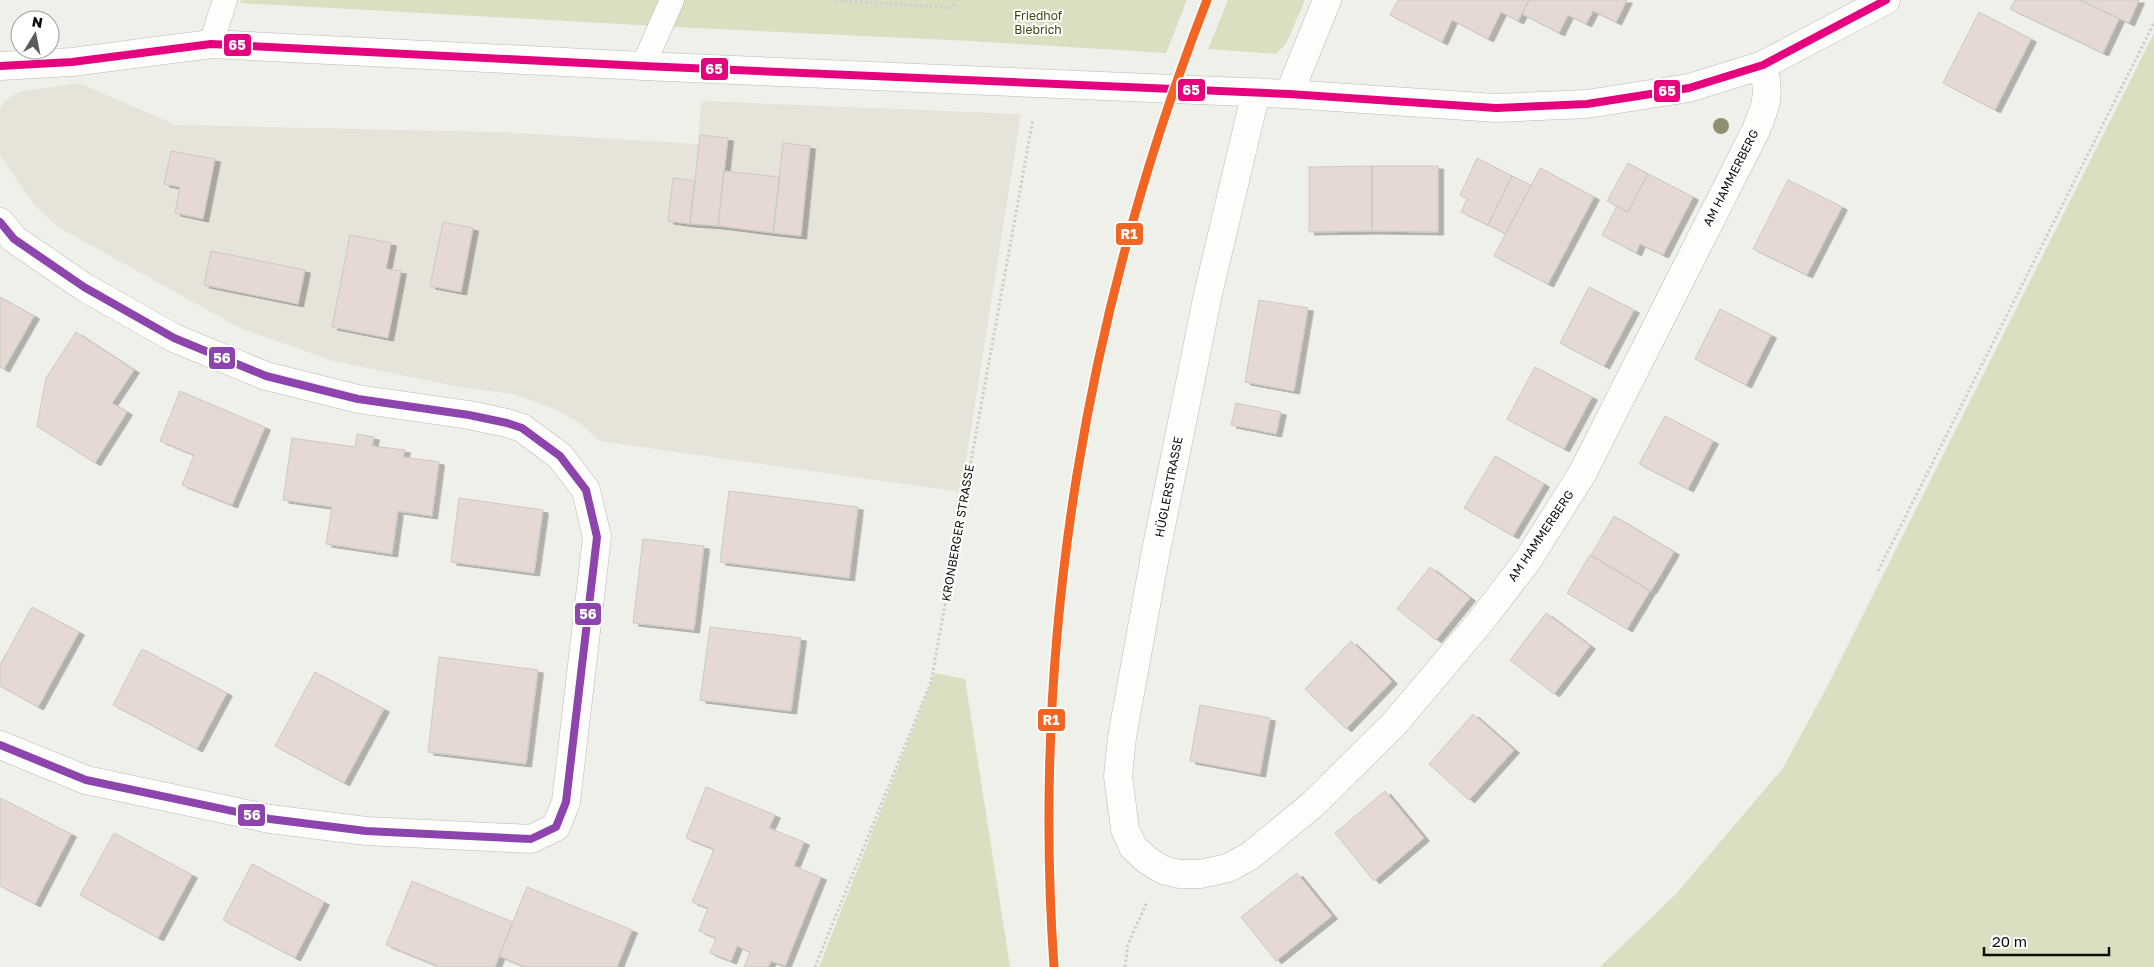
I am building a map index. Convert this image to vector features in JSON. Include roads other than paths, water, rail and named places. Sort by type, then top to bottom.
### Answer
[{"type":"street","points":[[1289,94],[1327,0]]},
{"type":"street","points":[[0,66],[72,62],[211,44],[643,66],[1249,92],[1496,108],[1586,104],[1689,88],[1763,65],[1886,0]]},
{"type":"street","name":"AM HAMMERBERG","points":[[1163,870],[1179,874],[1200,874],[1228,868],[1250,856],[1312,805],[1394,724],[1481,621],[1527,561],[1582,474],[1756,130],[1766,107],[1768,86],[1763,65]]},
{"type":"street","name":"HÜGLERSTRASSE","points":[[1163,870],[1147,860],[1133,846],[1125,829],[1118,776],[1122,737],[1155,556],[1249,92]]},
{"type":"street","points":[[0,222],[14,239],[84,287],[174,338],[266,376],[358,399],[469,415],[522,428],[560,456],[586,490],[597,537],[566,802],[556,827],[531,838],[366,831],[270,818],[86,780],[0,745]]},
{"type":"lane","points":[[211,44],[225,0]]},
{"type":"lane","points":[[643,66],[672,0]]},
{"type":"park label","name":"Friedhof Biebrich","points":[[1038,23]]}]
